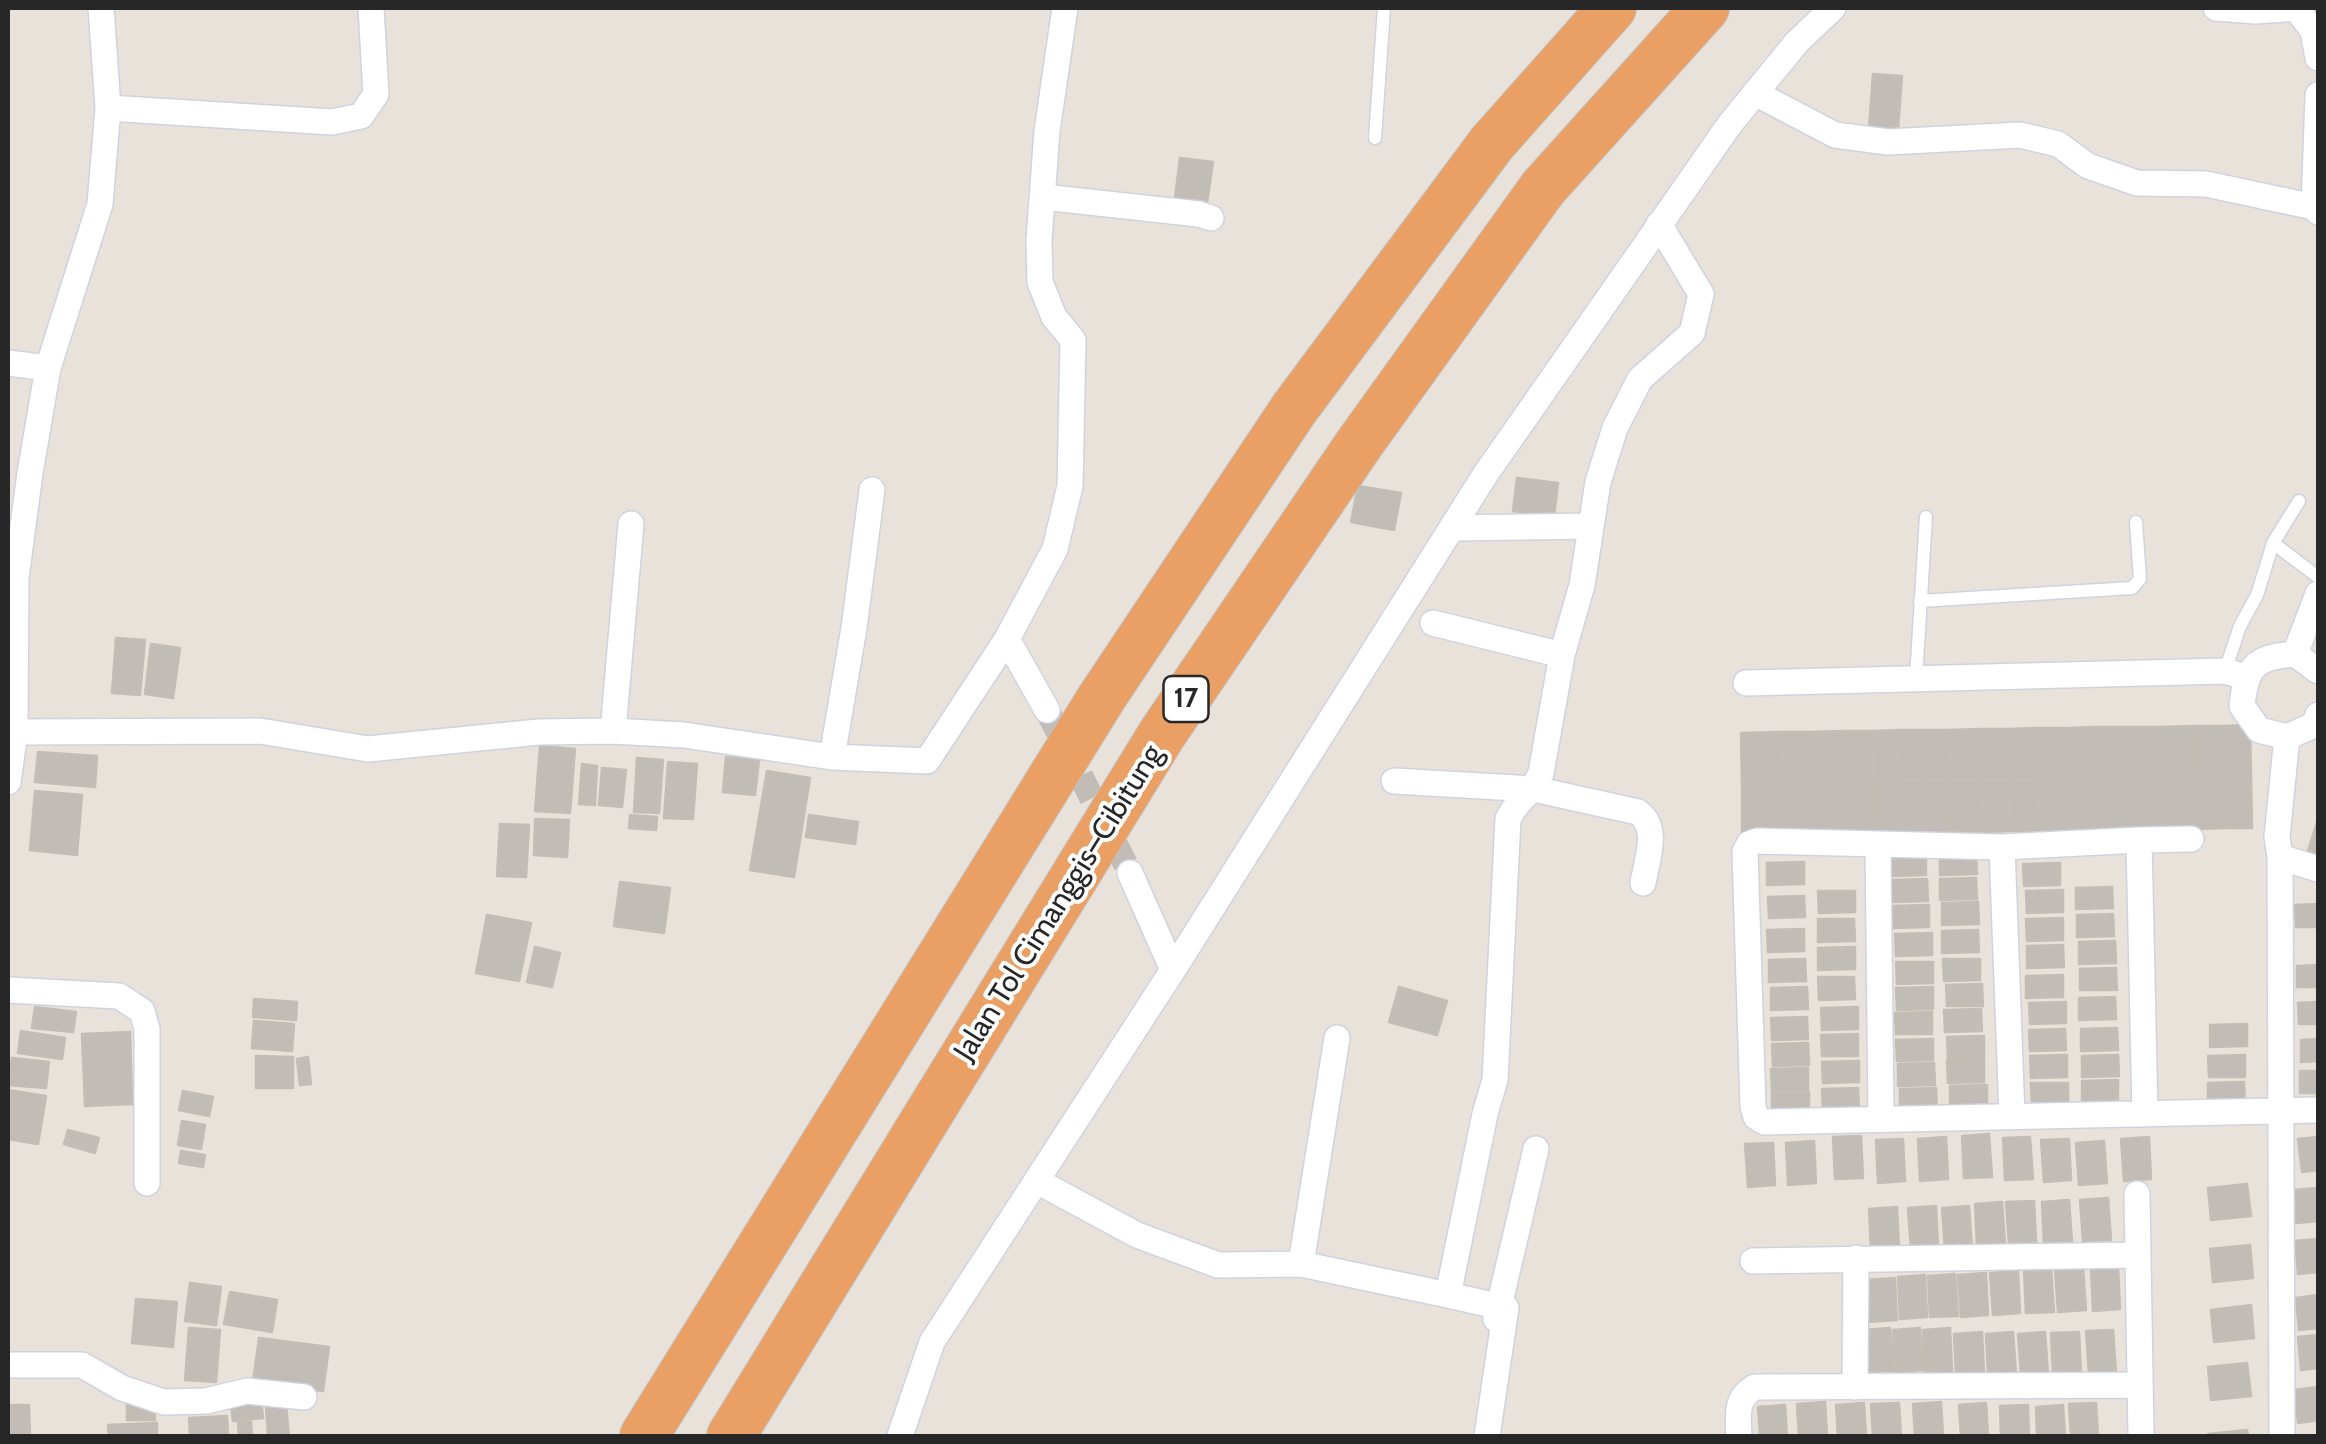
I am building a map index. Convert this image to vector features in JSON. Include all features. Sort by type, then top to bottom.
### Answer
[{"type":"highway","name":"17","points":[[644,1436],[1102,697],[1294,409],[1492,143],[1612,8]]},
{"type":"highway","name":"Jalan Tol Cimanggis–Cibitung","points":[[731,1436],[1162,734],[1337,476],[1543,188],[1705,8]]},
{"type":"street","points":[[8,782],[15,732],[18,470],[100,204],[108,108],[100,8]]},
{"type":"street","points":[[108,108],[332,122],[361,116],[376,94],[371,8]]},
{"type":"street","points":[[15,732],[260,730],[368,749],[539,732],[612,731],[684,735],[832,757],[927,762],[1008,638],[1055,550],[1070,486],[1073,340],[1054,317],[1040,282],[1047,131],[1065,8]]},
{"type":"street","points":[[900,1436],[932,1342],[1540,395],[1755,93],[1797,42],[1832,8]]},
{"type":"street","points":[[2216,8],[2298,8],[2313,31],[2318,58]]},
{"type":"street","points":[[1755,93],[1834,135],[1888,142],[2020,135],[2058,144],[2088,166],[2137,183],[2206,184],[2316,209],[2318,94]]},
{"type":"street","points":[[1043,197],[1211,218]]},
{"type":"street","points":[[1448,1295],[1495,1080],[1508,819],[1514,806],[1534,790],[1552,724],[1562,654],[1582,585],[1598,482],[1615,428],[1640,379],[1692,333],[1701,294],[1659,224]]},
{"type":"street","points":[[8,363],[48,368]]},
{"type":"street","points":[[832,757],[872,490]]},
{"type":"street","points":[[612,731],[632,524]]},
{"type":"street","points":[[1454,528],[1591,526]]},
{"type":"street","points":[[2295,654],[2318,594]]},
{"type":"street","points":[[1432,623],[1562,654]]},
{"type":"street","points":[[1008,638],[1047,710]]},
{"type":"street","points":[[1746,683],[2235,674],[2266,656],[2295,654],[2318,670]]},
{"type":"street","points":[[2235,674],[2242,706],[2259,730],[2287,737],[2314,725],[2318,714]]},
{"type":"street","points":[[2282,1436],[2277,838],[2287,737]]},
{"type":"street","points":[[1394,780],[1534,790],[1638,812],[1648,818],[1650,845],[1643,883]]},
{"type":"street","points":[[2192,839],[2002,846],[1757,841],[1749,844],[1745,852],[1752,1106],[1756,1117],[1764,1122],[2318,1110]]},
{"type":"street","points":[[2139,840],[2145,1114]]},
{"type":"street","points":[[1878,845],[1881,1118]]},
{"type":"street","points":[[2002,846],[2012,1116]]},
{"type":"street","points":[[2280,857],[2318,869]]},
{"type":"street","points":[[1130,874],[1173,970]]},
{"type":"street","points":[[8,990],[119,996],[142,1010],[147,1029],[147,1182]]},
{"type":"street","points":[[1301,1264],[1336,1038]]},
{"type":"street","points":[[1470,1436],[1536,1148],[1506,1308],[1488,1436]]},
{"type":"street","points":[[1037,1181],[1137,1234],[1218,1264],[1301,1264],[1506,1308]]},
{"type":"street","points":[[2137,1194],[2141,1436]]},
{"type":"street","points":[[1753,1261],[2138,1256]]},
{"type":"street","points":[[1855,1387],[1856,1258]]},
{"type":"street","points":[[8,1365],[82,1365],[122,1388],[164,1402],[206,1402],[247,1391],[304,1398]]},
{"type":"street","points":[[1739,1436],[1739,1403],[1744,1393],[1754,1387],[2140,1385]]},
{"type":"lane","points":[[1375,138],[1384,8]]},
{"type":"lane","points":[[2235,674],[2240,626],[2257,595],[2273,543],[2299,501]]},
{"type":"lane","points":[[1916,678],[1926,517]]},
{"type":"lane","points":[[1920,602],[2132,588],[2140,579],[2136,522]]},
{"type":"lane","points":[[2273,543],[2318,577]]},
{"type":"building","points":[[1873,74],[1902,76],[1898,130],[1869,128]]},
{"type":"building","points":[[1180,158],[1213,162],[1207,202],[1175,198]]},
{"type":"building","points":[[1517,478],[1558,483],[1554,516],[1513,511]]},
{"type":"building","points":[[1358,486],[1401,493],[1394,530],[1351,522]]},
{"type":"building","points":[[116,638],[145,640],[140,695],[112,693]]},
{"type":"building","points":[[151,644],[180,648],[173,698],[145,694]]},
{"type":"building","points":[[2250,725],[2251,776],[2225,776],[2225,726]]},
{"type":"building","points":[[2195,726],[2195,777],[2161,777],[2160,727]]},
{"type":"building","points":[[2195,726],[2225,726],[2225,776],[2195,777]]},
{"type":"building","points":[[2097,727],[2097,778],[2068,779],[2068,728]]},
{"type":"building","points":[[2097,727],[2127,727],[2128,778],[2097,778]]},
{"type":"building","points":[[2127,727],[2160,727],[2161,777],[2128,778]]},
{"type":"building","points":[[2036,728],[2068,728],[2068,779],[2037,779]]},
{"type":"building","points":[[2036,728],[2037,779],[2010,780],[2009,729]]},
{"type":"building","points":[[1980,729],[2009,729],[2010,780],[1981,780]]},
{"type":"building","points":[[1980,729],[1981,780],[1950,780],[1949,730]]},
{"type":"building","points":[[1898,730],[1926,730],[1927,780],[1899,781]]},
{"type":"building","points":[[1898,730],[1899,781],[1875,782],[1874,731]]},
{"type":"building","points":[[1926,730],[1949,730],[1950,780],[1927,780]]},
{"type":"building","points":[[1843,731],[1844,782],[1812,782],[1811,732]]},
{"type":"building","points":[[1843,731],[1874,731],[1875,782],[1844,782]]},
{"type":"building","points":[[1781,732],[1782,783],[1742,784],[1741,733]]},
{"type":"building","points":[[1781,732],[1811,732],[1812,782],[1782,783]]},
{"type":"building","points":[[540,746],[575,749],[570,813],[535,811]]},
{"type":"building","points":[[38,752],[97,756],[95,787],[35,782]]},
{"type":"building","points":[[726,757],[759,760],[755,795],[723,792]]},
{"type":"building","points":[[637,758],[663,760],[659,813],[634,812]]},
{"type":"building","points":[[668,762],[697,764],[693,819],[664,818]]},
{"type":"building","points":[[582,764],[597,766],[595,805],[579,804]]},
{"type":"building","points":[[602,768],[626,770],[622,807],[599,805]]},
{"type":"building","points":[[767,771],[810,778],[794,877],[750,870]]},
{"type":"building","points":[[2225,776],[2251,776],[2252,828],[2226,828]]},
{"type":"building","points":[[2225,776],[2226,828],[2196,829],[2195,777]]},
{"type":"building","points":[[2161,777],[2195,777],[2196,829],[2162,829]]},
{"type":"building","points":[[2161,777],[2162,829],[2129,830],[2128,778]]},
{"type":"building","points":[[2097,778],[2128,778],[2129,830],[2098,830]]},
{"type":"building","points":[[2097,778],[2098,830],[2069,830],[2068,779]]},
{"type":"building","points":[[2037,779],[2068,779],[2069,830],[2038,831]]},
{"type":"building","points":[[2037,779],[2038,831],[2011,831],[2010,780]]},
{"type":"building","points":[[1927,780],[1950,780],[1950,832],[1928,833]]},
{"type":"building","points":[[1927,780],[1928,833],[1900,833],[1899,781]]},
{"type":"building","points":[[1950,780],[1981,780],[1982,832],[1950,832]]},
{"type":"building","points":[[1981,780],[2010,780],[2011,831],[1982,832]]},
{"type":"building","points":[[1899,781],[1900,833],[1875,833],[1875,782]]},
{"type":"building","points":[[1812,782],[1813,834],[1783,835],[1782,783]]},
{"type":"building","points":[[1812,782],[1844,782],[1845,834],[1813,834]]},
{"type":"building","points":[[1844,782],[1875,782],[1875,833],[1845,834]]},
{"type":"building","points":[[1782,783],[1783,835],[1742,835],[1742,784]]},
{"type":"building","points":[[35,791],[82,795],[77,855],[30,850]]},
{"type":"building","points":[[630,815],[657,817],[656,830],[629,828]]},
{"type":"building","points":[[809,815],[858,822],[855,844],[806,837]]},
{"type":"building","points":[[535,819],[569,820],[567,857],[534,855]]},
{"type":"building","points":[[2318,819],[2318,854],[2308,851]]},
{"type":"building","points":[[500,824],[529,825],[526,877],[497,876]]},
{"type":"building","points":[[1976,852],[1977,874],[1940,875],[1940,853]]},
{"type":"building","points":[[1889,854],[1926,854],[1926,875],[1890,876]]},
{"type":"building","points":[[1804,862],[1804,884],[1767,885],[1767,863]]},
{"type":"building","points":[[2060,863],[2060,885],[2024,886],[2023,864]]},
{"type":"building","points":[[1976,878],[1977,899],[1940,900],[1940,879]]},
{"type":"building","points":[[1927,879],[1928,901],[1891,902],[1891,880]]},
{"type":"building","points":[[620,882],[670,888],[664,933],[614,926]]},
{"type":"building","points":[[2112,887],[2113,908],[2076,909],[2076,888]]},
{"type":"building","points":[[2063,890],[2063,912],[2027,913],[2026,891]]},
{"type":"building","points":[[1818,891],[1855,891],[1855,912],[1819,913]]},
{"type":"building","points":[[1804,896],[1805,917],[1769,918],[1768,897]]},
{"type":"building","points":[[1978,902],[1979,924],[1942,925],[1942,903]]},
{"type":"building","points":[[2318,904],[2318,927],[2296,927],[2295,905]]},
{"type":"building","points":[[1929,905],[1929,927],[1893,928],[1892,906]]},
{"type":"building","points":[[2113,914],[2114,936],[2077,937],[2077,915]]},
{"type":"building","points":[[487,915],[531,923],[519,981],[476,973]]},
{"type":"building","points":[[2063,918],[2063,940],[2027,941],[2026,919]]},
{"type":"building","points":[[1818,919],[1854,919],[1855,941],[1818,942]]},
{"type":"building","points":[[1804,929],[1804,951],[1768,952],[1767,930]]},
{"type":"building","points":[[1978,930],[1979,952],[1942,953],[1942,931]]},
{"type":"building","points":[[1932,933],[1932,955],[1896,956],[1895,934]]},
{"type":"building","points":[[2115,941],[2116,963],[2079,964],[2079,942]]},
{"type":"building","points":[[2063,945],[2064,967],[2027,968],[2027,946]]},
{"type":"building","points":[[535,947],[560,953],[552,987],[527,982]]},
{"type":"building","points":[[1855,947],[1855,969],[1818,970],[1818,948]]},
{"type":"building","points":[[1805,959],[1806,981],[1769,982],[1769,960]]},
{"type":"building","points":[[1943,959],[1980,959],[1980,980],[1944,981]]},
{"type":"building","points":[[1896,962],[1933,962],[1933,983],[1897,984]]},
{"type":"building","points":[[2318,965],[2318,987],[2297,987],[2297,966]]},
{"type":"building","points":[[2116,968],[2117,990],[2080,990],[2080,969]]},
{"type":"building","points":[[2063,975],[2063,997],[2026,998],[2026,976]]},
{"type":"building","points":[[1818,977],[1854,977],[1855,999],[1819,1000]]},
{"type":"building","points":[[1982,984],[1983,1006],[1947,1006],[1946,985]]},
{"type":"building","points":[[1399,987],[1447,1001],[1437,1035],[1389,1022]]},
{"type":"building","points":[[1807,987],[1808,1009],[1771,1010],[1771,988]]},
{"type":"building","points":[[1933,987],[1933,1009],[1897,1010],[1896,988]]},
{"type":"building","points":[[2115,997],[2116,1019],[2079,1020],[2079,998]]},
{"type":"building","points":[[254,999],[297,1002],[296,1020],[253,1017]]},
{"type":"building","points":[[2066,1002],[2066,1023],[2030,1024],[2029,1003]]},
{"type":"building","points":[[2318,1002],[2318,1024],[2299,1024],[2298,1003]]},
{"type":"building","points":[[35,1007],[76,1012],[73,1032],[32,1028]]},
{"type":"building","points":[[1858,1007],[1858,1029],[1822,1030],[1821,1008]]},
{"type":"building","points":[[1981,1009],[1982,1031],[1945,1032],[1944,1010]]},
{"type":"building","points":[[1932,1012],[1932,1034],[1896,1034],[1895,1013]]},
{"type":"building","points":[[1807,1017],[1808,1039],[1772,1040],[1771,1018]]},
{"type":"building","points":[[254,1021],[294,1024],[292,1051],[252,1048]]},
{"type":"building","points":[[2247,1024],[2247,1046],[2210,1047],[2210,1025]]},
{"type":"building","points":[[2117,1028],[2118,1050],[2081,1051],[2081,1029]]},
{"type":"building","points":[[2065,1029],[2066,1050],[2030,1051],[2029,1030]]},
{"type":"building","points":[[21,1031],[65,1038],[62,1059],[18,1053]]},
{"type":"building","points":[[130,1032],[132,1104],[85,1106],[82,1034]]},
{"type":"building","points":[[1858,1034],[1858,1056],[1822,1056],[1821,1035]]},
{"type":"building","points":[[1984,1036],[1984,1058],[1948,1058],[1947,1037]]},
{"type":"building","points":[[1933,1039],[1933,1060],[1897,1061],[1896,1040]]},
{"type":"building","points":[[2318,1039],[2318,1061],[2301,1062],[2301,1040]]},
{"type":"building","points":[[1808,1043],[1809,1065],[1773,1066],[1772,1044]]},
{"type":"building","points":[[2067,1055],[2067,1077],[2031,1078],[2030,1056]]},
{"type":"building","points":[[2118,1055],[2119,1076],[2082,1077],[2082,1056]]},
{"type":"building","points":[[2245,1055],[2245,1077],[2209,1077],[2208,1056]]},
{"type":"building","points":[[256,1056],[293,1057],[293,1088],[256,1088]]},
{"type":"building","points":[[308,1057],[311,1084],[300,1085],[297,1059]]},
{"type":"building","points":[[12,1058],[49,1062],[46,1088],[8,1085]]},
{"type":"building","points":[[1947,1060],[1984,1060],[1984,1082],[1948,1083]]},
{"type":"building","points":[[1859,1061],[1859,1082],[1823,1083],[1822,1062]]},
{"type":"building","points":[[1934,1063],[1935,1085],[1898,1086],[1898,1064]]},
{"type":"building","points":[[1808,1068],[1808,1091],[1772,1091],[1771,1069]]},
{"type":"building","points":[[2300,1071],[2318,1071],[2318,1093],[2300,1093]]},
{"type":"building","points":[[2118,1080],[2118,1101],[2082,1102],[2082,1081]]},
{"type":"building","points":[[2244,1082],[2245,1105],[2208,1105],[2208,1083]]},
{"type":"building","points":[[2031,1083],[2068,1083],[2068,1104],[2032,1105]]},
{"type":"building","points":[[1987,1085],[1987,1107],[1950,1108],[1950,1086]]},
{"type":"building","points":[[1858,1088],[1859,1109],[1823,1110],[1822,1089]]},
{"type":"building","points":[[1936,1088],[1937,1110],[1900,1111],[1900,1089]]},
{"type":"building","points":[[8,1090],[46,1096],[38,1144],[8,1139]]},
{"type":"building","points":[[183,1091],[213,1097],[209,1116],[179,1110]]},
{"type":"building","points":[[1809,1092],[1809,1114],[1772,1115],[1772,1093]]},
{"type":"building","points":[[182,1121],[205,1125],[201,1149],[178,1145]]},
{"type":"building","points":[[68,1130],[99,1138],[95,1153],[64,1144]]},
{"type":"building","points":[[1989,1134],[1992,1177],[1964,1178],[1962,1136]]},
{"type":"building","points":[[1861,1136],[1863,1178],[1835,1179],[1833,1137]]},
{"type":"building","points":[[1946,1137],[1948,1179],[1920,1181],[1918,1139]]},
{"type":"building","points":[[2030,1137],[2033,1179],[2005,1180],[2003,1138]]},
{"type":"building","points":[[2149,1137],[2151,1179],[2124,1181],[2121,1139]]},
{"type":"building","points":[[2318,1137],[2318,1170],[2302,1172],[2298,1139]]},
{"type":"building","points":[[1903,1139],[1905,1181],[1878,1183],[1876,1140]]},
{"type":"building","points":[[2069,1139],[2071,1180],[2044,1182],[2041,1140]]},
{"type":"building","points":[[1814,1141],[1816,1183],[1788,1185],[1786,1143]]},
{"type":"building","points":[[2104,1141],[2107,1183],[2079,1185],[2076,1143]]},
{"type":"building","points":[[1773,1143],[1775,1185],[1748,1187],[1745,1144]]},
{"type":"building","points":[[181,1151],[205,1155],[203,1167],[179,1163]]},
{"type":"building","points":[[2247,1184],[2251,1216],[2211,1220],[2208,1188]]},
{"type":"building","points":[[2318,1188],[2318,1221],[2296,1223],[2293,1190]]},
{"type":"building","points":[[2108,1198],[2111,1240],[2083,1241],[2080,1200]]},
{"type":"building","points":[[2069,1200],[2072,1242],[2044,1243],[2042,1202]]},
{"type":"building","points":[[2034,1201],[2036,1242],[2009,1244],[2006,1202]]},
{"type":"building","points":[[2002,1202],[2005,1245],[1977,1246],[1975,1204]]},
{"type":"building","points":[[1936,1206],[1938,1248],[1911,1249],[1908,1208]]},
{"type":"building","points":[[1969,1206],[1972,1248],[1945,1250],[1942,1208]]},
{"type":"building","points":[[1897,1207],[1899,1249],[1871,1251],[1869,1209]]},
{"type":"building","points":[[2318,1239],[2318,1272],[2298,1274],[2295,1241]]},
{"type":"building","points":[[2250,1245],[2253,1278],[2213,1282],[2210,1249]]},
{"type":"building","points":[[2118,1267],[2120,1309],[2093,1311],[2091,1269]]},
{"type":"building","points":[[2083,1268],[2086,1310],[2058,1312],[2055,1270]]},
{"type":"building","points":[[2051,1269],[2054,1312],[2026,1313],[2024,1271]]},
{"type":"building","points":[[2018,1271],[2020,1313],[1993,1315],[1990,1273]]},
{"type":"building","points":[[1986,1273],[1988,1315],[1961,1317],[1958,1275]]},
{"type":"building","points":[[1955,1274],[1958,1316],[1930,1317],[1928,1276]]},
{"type":"building","points":[[1925,1275],[1927,1317],[1900,1319],[1898,1277]]},
{"type":"building","points":[[1895,1278],[1897,1320],[1869,1322],[1867,1280]]},
{"type":"building","points":[[190,1283],[221,1287],[216,1325],[185,1321]]},
{"type":"building","points":[[230,1292],[277,1300],[272,1332],[224,1324]]},
{"type":"building","points":[[2318,1295],[2318,1328],[2299,1330],[2296,1298]]},
{"type":"building","points":[[136,1299],[177,1302],[173,1347],[132,1343]]},
{"type":"building","points":[[2251,1305],[2254,1338],[2214,1342],[2211,1310]]},
{"type":"building","points":[[189,1328],[220,1330],[216,1382],[185,1380]]},
{"type":"building","points":[[1890,1328],[1893,1371],[1865,1372],[1863,1330]]},
{"type":"building","points":[[1920,1328],[1923,1370],[1895,1372],[1893,1330]]},
{"type":"building","points":[[1950,1328],[1952,1371],[1925,1372],[1923,1330]]},
{"type":"building","points":[[2113,1330],[2116,1372],[2089,1374],[2086,1331]]},
{"type":"building","points":[[1982,1332],[1984,1374],[1956,1376],[1954,1334]]},
{"type":"building","points":[[2013,1332],[2016,1374],[1988,1376],[1986,1334]]},
{"type":"building","points":[[2045,1332],[2048,1374],[2021,1375],[2018,1334]]},
{"type":"building","points":[[2079,1332],[2081,1374],[2053,1375],[2051,1333]]},
{"type":"building","points":[[2318,1335],[2318,1368],[2301,1370],[2298,1337]]},
{"type":"building","points":[[259,1338],[329,1347],[323,1391],[253,1382]]},
{"type":"building","points":[[2247,1363],[2251,1396],[2211,1400],[2208,1367]]},
{"type":"building","points":[[2318,1387],[2318,1420],[2298,1423],[2294,1390]]},
{"type":"building","points":[[261,1400],[263,1418],[233,1421],[231,1404]]},
{"type":"building","points":[[154,1401],[155,1420],[127,1420],[127,1402]]},
{"type":"building","points":[[1825,1402],[1827,1436],[1799,1436],[1797,1404]]},
{"type":"building","points":[[1941,1402],[1943,1436],[1915,1436],[1913,1404]]},
{"type":"building","points":[[1864,1403],[1866,1436],[1838,1436],[1836,1405]]},
{"type":"building","points":[[1899,1403],[1901,1436],[1873,1436],[1871,1404]]},
{"type":"building","points":[[1986,1403],[1988,1436],[1961,1436],[1959,1405]]},
{"type":"building","points":[[2096,1403],[2098,1436],[2071,1436],[2069,1404]]},
{"type":"building","points":[[286,1404],[289,1436],[268,1436],[266,1406]]},
{"type":"building","points":[[8,1405],[29,1405],[30,1436],[8,1436]]},
{"type":"building","points":[[1785,1405],[1787,1436],[1760,1436],[1758,1407]]},
{"type":"building","points":[[2028,1405],[2029,1436],[2001,1436],[2000,1406]]},
{"type":"building","points":[[2063,1405],[2065,1436],[2037,1436],[2036,1407]]},
{"type":"building","points":[[227,1416],[228,1436],[190,1436],[189,1418]]},
{"type":"building","points":[[251,1422],[252,1436],[239,1436],[238,1423]]},
{"type":"building","points":[[157,1423],[157,1436],[109,1436],[108,1425]]},
{"type":"building","points":[[2247,1430],[2248,1436],[2208,1436],[2208,1434]]},
{"type":"tunnel","points":[[1047,710],[1130,873]]}]
